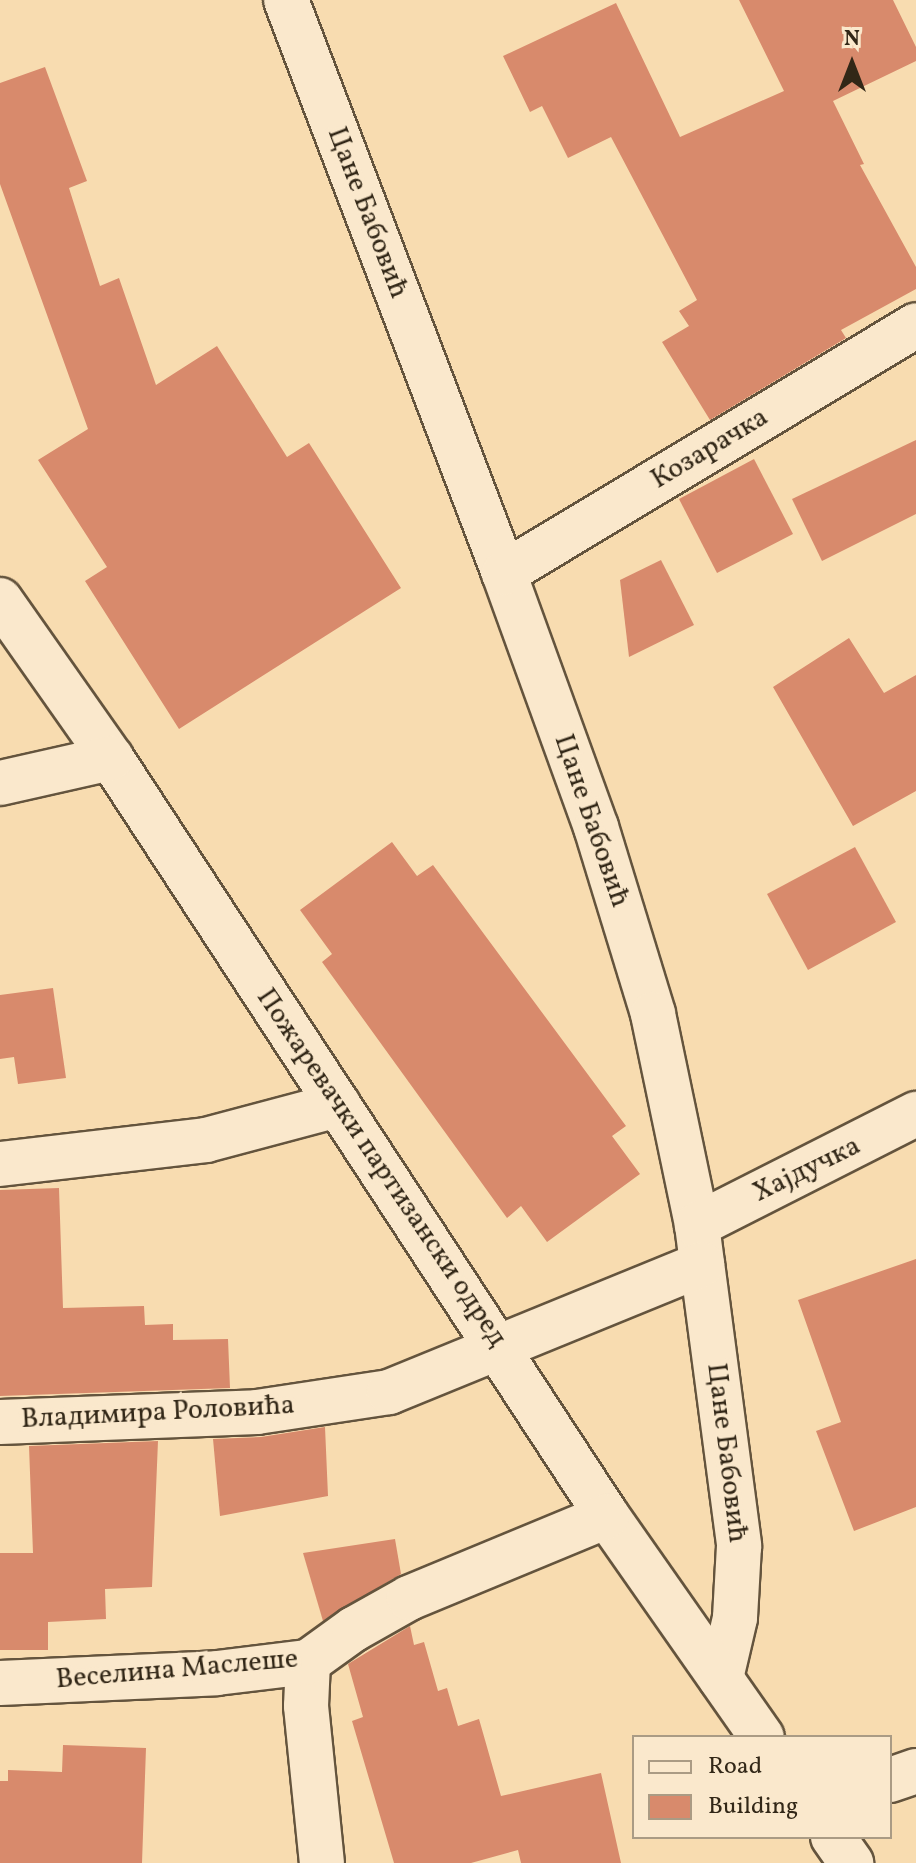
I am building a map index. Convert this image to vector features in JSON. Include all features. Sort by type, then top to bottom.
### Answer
[{"type":"street","name":"Цане Бабовић","points":[[286,0],[504,573],[596,827],[653,1014],[699,1245],[739,1546],[735,1618],[721,1678]]},
{"type":"street","name":"Козарачка","points":[[504,573],[916,325]]},
{"type":"street","name":"Пожаревачки партизански одред","points":[[0,600],[111,758],[498,1345],[607,1516],[761,1735]]},
{"type":"street","points":[[0,783],[111,758]]},
{"type":"street","points":[[0,1164],[206,1140],[338,1105]]},
{"type":"street","name":"Хајдучка","points":[[498,1345],[699,1245],[916,1114]]},
{"type":"street","name":"Владимира Роловића","points":[[0,1422],[257,1412],[389,1392],[498,1345]]},
{"type":"street","name":"Веселина Маслеше","points":[[0,1683],[217,1673],[308,1662],[354,1629],[409,1598],[607,1516]]},
{"type":"street","points":[[308,1662],[306,1706],[322,1863]]},
{"type":"street","points":[[892,1779],[916,1771]]},
{"type":"street","points":[[834,1839],[851,1863]]},
{"type":"building","points":[[739,0],[893,0],[916,47],[916,61],[833,101],[864,164],[860,165],[916,267],[916,289],[841,330],[846,338],[710,420],[662,342],[689,326],[679,311],[697,300],[611,137],[568,158],[542,106],[530,112],[503,56],[616,3],[680,137],[784,91]]},
{"type":"building","points":[[45,67],[87,181],[69,188],[100,286],[119,278],[156,385],[217,346],[287,457],[309,443],[401,588],[179,729],[85,581],[107,567],[38,460],[88,429],[0,184],[0,83]]},
{"type":"building","points":[[916,440],[916,514],[822,561],[792,499]]},
{"type":"building","points":[[754,459],[793,534],[717,573],[679,499]]},
{"type":"building","points":[[661,560],[694,625],[629,657],[620,580]]},
{"type":"building","points":[[849,638],[884,693],[916,675],[916,791],[853,826],[773,687]]},
{"type":"building","points":[[392,842],[417,876],[433,865],[626,1126],[612,1136],[640,1174],[547,1242],[521,1206],[507,1218],[322,962],[332,954],[300,910]]},
{"type":"building","points":[[855,847],[896,922],[808,970],[767,894]]},
{"type":"building","points":[[53,988],[66,1078],[18,1084],[14,1057],[0,1059],[0,995]]},
{"type":"building","points":[[59,1188],[63,1308],[144,1306],[145,1325],[173,1324],[173,1340],[228,1339],[230,1388],[0,1396],[0,1190]]},
{"type":"building","points":[[916,1259],[916,1507],[854,1531],[816,1431],[841,1422],[798,1300]]},
{"type":"building","points":[[325,1427],[328,1496],[220,1516],[213,1439],[261,1437]]},
{"type":"building","points":[[158,1441],[152,1587],[105,1589],[106,1619],[48,1622],[48,1650],[0,1650],[0,1553],[33,1553],[29,1446]]},
{"type":"building","points":[[395,1539],[401,1574],[323,1621],[303,1553]]},
{"type":"building","points":[[410,1626],[414,1645],[424,1642],[438,1691],[447,1688],[458,1726],[479,1719],[501,1796],[601,1773],[621,1863],[521,1863],[518,1850],[471,1863],[394,1863],[352,1721],[363,1717],[348,1664]]},
{"type":"building","points":[[63,1745],[146,1748],[142,1863],[0,1863],[0,1781],[8,1781],[8,1770],[62,1772]]}]
